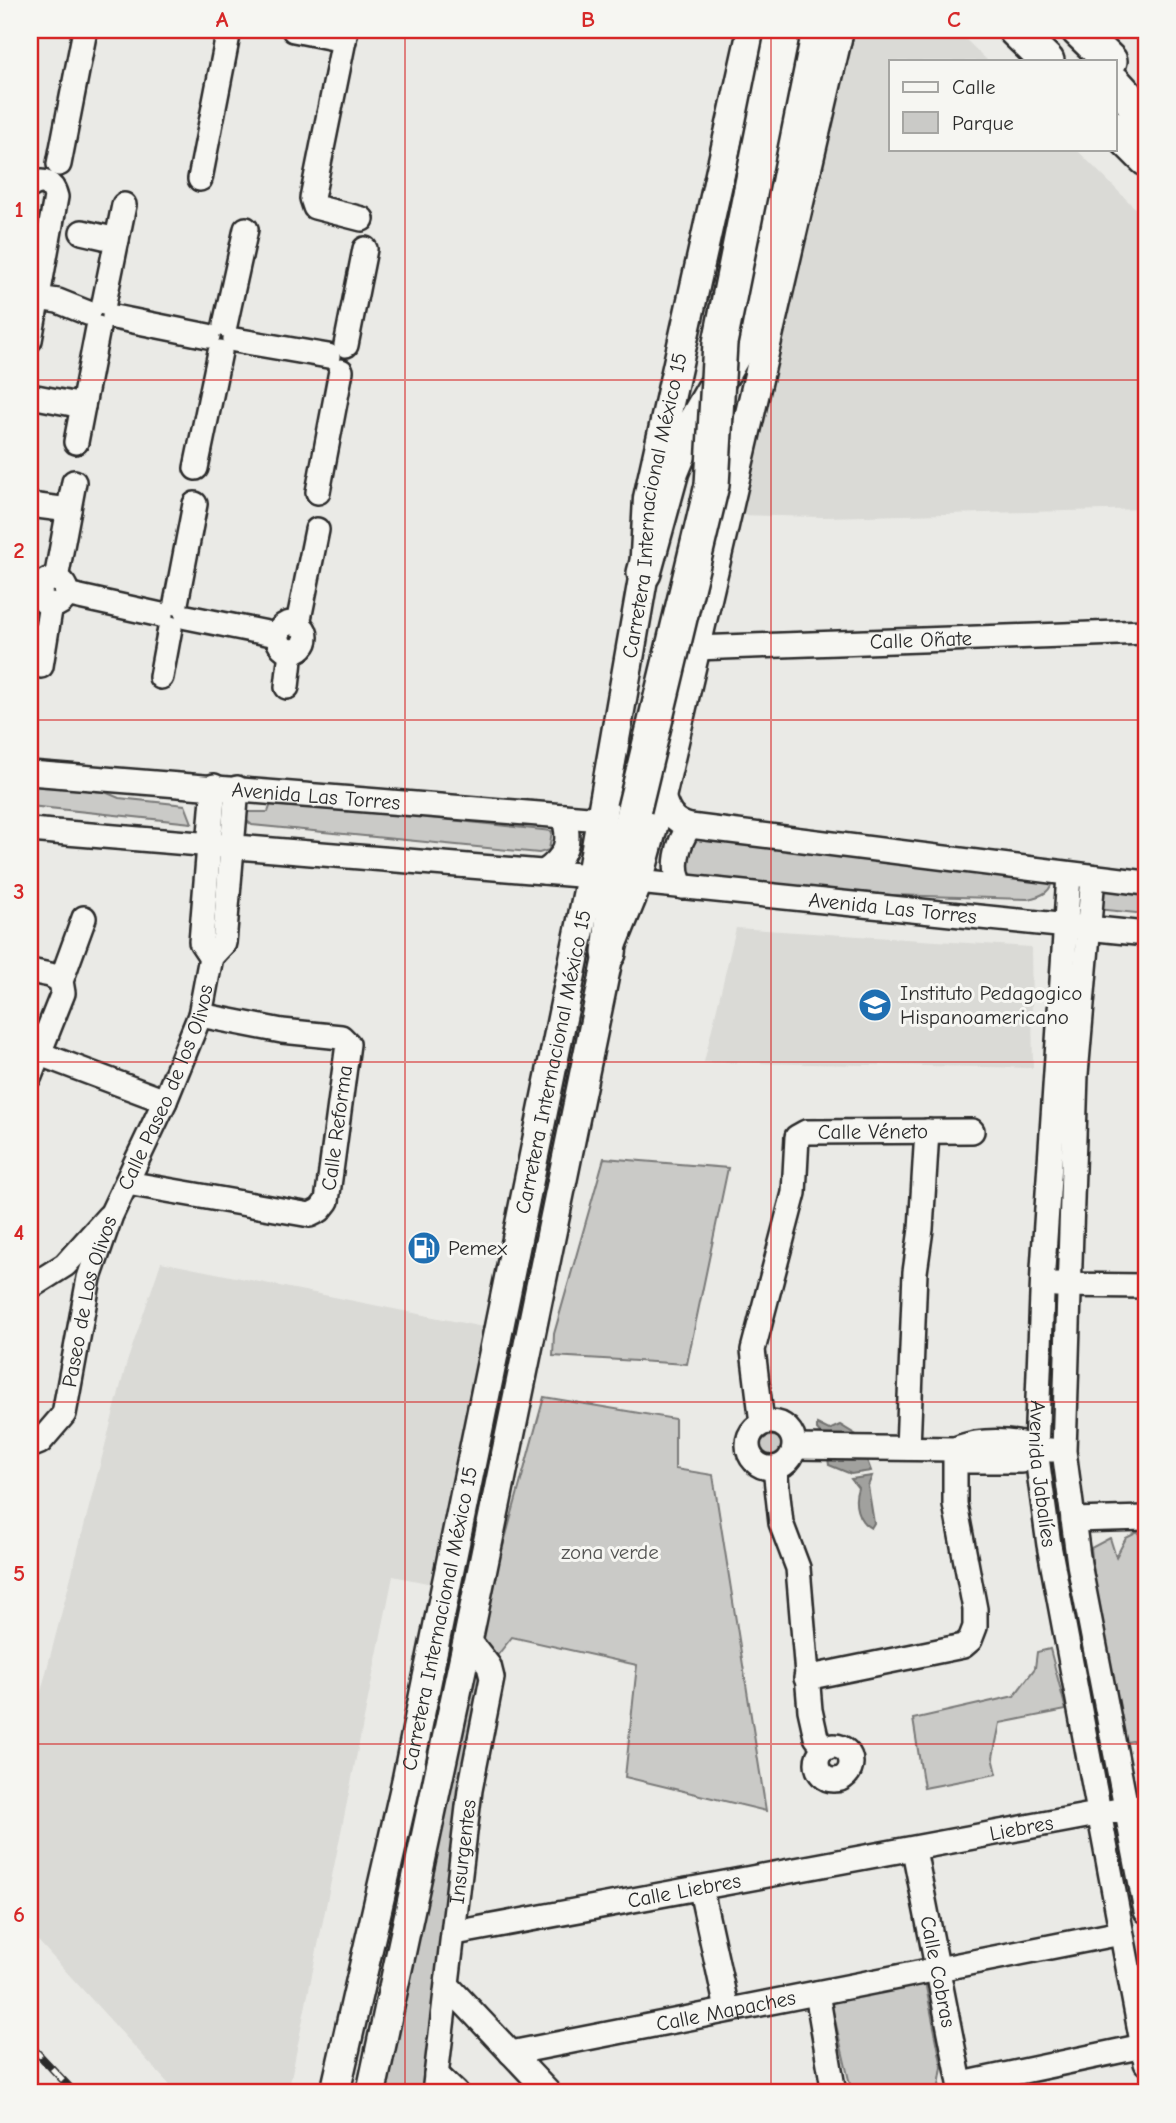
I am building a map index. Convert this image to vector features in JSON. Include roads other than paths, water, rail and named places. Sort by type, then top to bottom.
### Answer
[{"type":"highway","points":[[609,953],[617,879],[649,812],[712,485],[720,343],[783,30]]},
{"type":"highway","points":[[643,573],[672,471],[686,437],[742,340],[768,245],[812,30]]},
{"type":"highway","points":[[1015,30],[1046,60]]},
{"type":"highway","points":[[1065,30],[1093,60]]},
{"type":"highway","points":[[1078,30],[1109,60]]},
{"type":"highway","points":[[1116,67],[1146,98]]},
{"type":"highway","points":[[1116,84],[1146,117]]},
{"type":"highway","points":[[1116,129],[1146,159]]},
{"type":"main road","name":"Carretera Internacional México 15","points":[[335,2093],[406,1783],[591,876],[643,573],[648,498],[752,30]]},
{"type":"main road","name":"Carretera Internacional México 15","points":[[371,2093],[468,1639],[609,953],[638,883],[649,812],[695,648],[839,30]]},
{"type":"street","points":[[59,164],[86,30]]},
{"type":"street","points":[[200,179],[229,30]]},
{"type":"street","points":[[294,30],[345,35],[312,198],[315,207],[324,212],[362,219]]},
{"type":"street","points":[[30,186],[37,181],[47,182],[54,188],[57,197],[32,315],[75,306],[97,314],[338,358]]},
{"type":"street","points":[[76,442],[97,314],[124,205]]},
{"type":"street","points":[[196,468],[246,229]]},
{"type":"street","points":[[82,232],[117,240]]},
{"type":"street","points":[[318,492],[338,358],[365,249]]},
{"type":"street","points":[[31,396],[83,406]]},
{"type":"street","points":[[41,666],[38,629],[74,482]]},
{"type":"street","points":[[161,677],[195,504]]},
{"type":"street","points":[[30,505],[69,510]]},
{"type":"street","points":[[48,591],[174,616],[299,649],[306,637],[298,624],[317,530]]},
{"type":"street","name":"Calle Oñate","points":[[695,648],[1146,632]]},
{"type":"street","points":[[284,643],[287,687]]},
{"type":"street","name":"Avenida Las Torres","points":[[30,773],[601,819]]},
{"type":"street","name":"Calle Paseo de los Olivos","points":[[111,1215],[165,1101],[200,1015],[211,957],[201,942],[220,845],[225,787]]},
{"type":"street","points":[[649,812],[669,814],[680,823],[690,826],[1146,883]]},
{"type":"street","points":[[544,872],[559,862],[566,849],[569,832],[563,816]]},
{"type":"street","points":[[683,887],[678,878],[678,848],[690,826]]},
{"type":"street","points":[[30,830],[591,876]]},
{"type":"street","name":"Avenida Jabalíes","points":[[1069,875],[1077,926],[1076,1074],[1064,1451],[1079,1564],[1137,1807],[1146,1913]]},
{"type":"street","name":"Avenida Jabalíes","points":[[1093,877],[1077,926],[1042,1276],[1034,1450],[1145,2054]]},
{"type":"street","name":"Avenida Las Torres","points":[[638,883],[1146,934]]},
{"type":"street","points":[[30,1076],[63,993],[61,981],[84,918]]},
{"type":"street","points":[[30,971],[50,975],[61,981]]},
{"type":"street","name":"Calle Reforma","points":[[127,1183],[310,1215],[320,1210],[327,1201],[348,1044],[341,1037],[282,1031],[200,1015]]},
{"type":"street","points":[[40,1054],[165,1101]]},
{"type":"street","points":[[927,1131],[972,1131]]},
{"type":"street","name":"Calle Véneto","points":[[762,1423],[753,1350],[794,1193],[797,1137],[806,1132],[927,1131],[922,1229],[915,1272],[908,1448]]},
{"type":"street","name":"Paseo de Los Olivos","points":[[30,1287],[65,1265],[111,1215]]},
{"type":"street","name":"Paseo de Los Olivos","points":[[30,1446],[40,1442],[64,1414],[89,1278],[111,1215]]},
{"type":"street","points":[[65,1265],[81,1266],[89,1278]]},
{"type":"street","points":[[1070,1278],[1146,1272]]},
{"type":"street","points":[[1042,1276],[1146,1286]]},
{"type":"street","points":[[804,1447],[785,1426],[770,1421],[762,1423],[751,1433],[748,1448],[760,1465],[775,1468],[804,1447],[956,1449],[967,1443],[1020,1443],[1034,1450],[1064,1451]]},
{"type":"street","points":[[806,1678],[963,1646],[970,1640],[975,1628],[975,1609],[955,1504],[956,1449]]},
{"type":"street","points":[[775,1468],[781,1523],[798,1568],[806,1678],[816,1737],[825,1749]]},
{"type":"street","points":[[1073,1520],[1146,1518]]},
{"type":"street","points":[[1054,1570],[1079,1564]]},
{"type":"street","name":"Insurgentes","points":[[435,2083],[470,1790],[492,1678],[489,1666],[468,1639]]},
{"type":"street","name":"Liebres","points":[[914,1850],[1137,1807]]},
{"type":"street","name":"Calle Liebres","points":[[455,1933],[914,1850]]},
{"type":"street","name":"Calle Cobras","points":[[914,1850],[962,2089]]},
{"type":"street","points":[[701,1890],[727,2009]]},
{"type":"street","name":"Calle Mapaches","points":[[511,2053],[939,1968],[1120,1927],[1146,1913]]},
{"type":"street","points":[[448,1986],[549,2093]]},
{"type":"street","points":[[817,1993],[834,2093]]},
{"type":"street","points":[[962,2089],[1145,2054]]},
{"type":"street","points":[[435,2083],[456,2093]]},
{"type":"railway","points":[[30,2045],[75,2093]]},
{"type":"place","name":"Instituto Pedagogico Hispanoamericano","points":[[875,1005]]},
{"type":"place","name":"Pemex","points":[[424,1248]]},
{"type":"park label","name":"zona verde","points":[[610,1552]]}]
